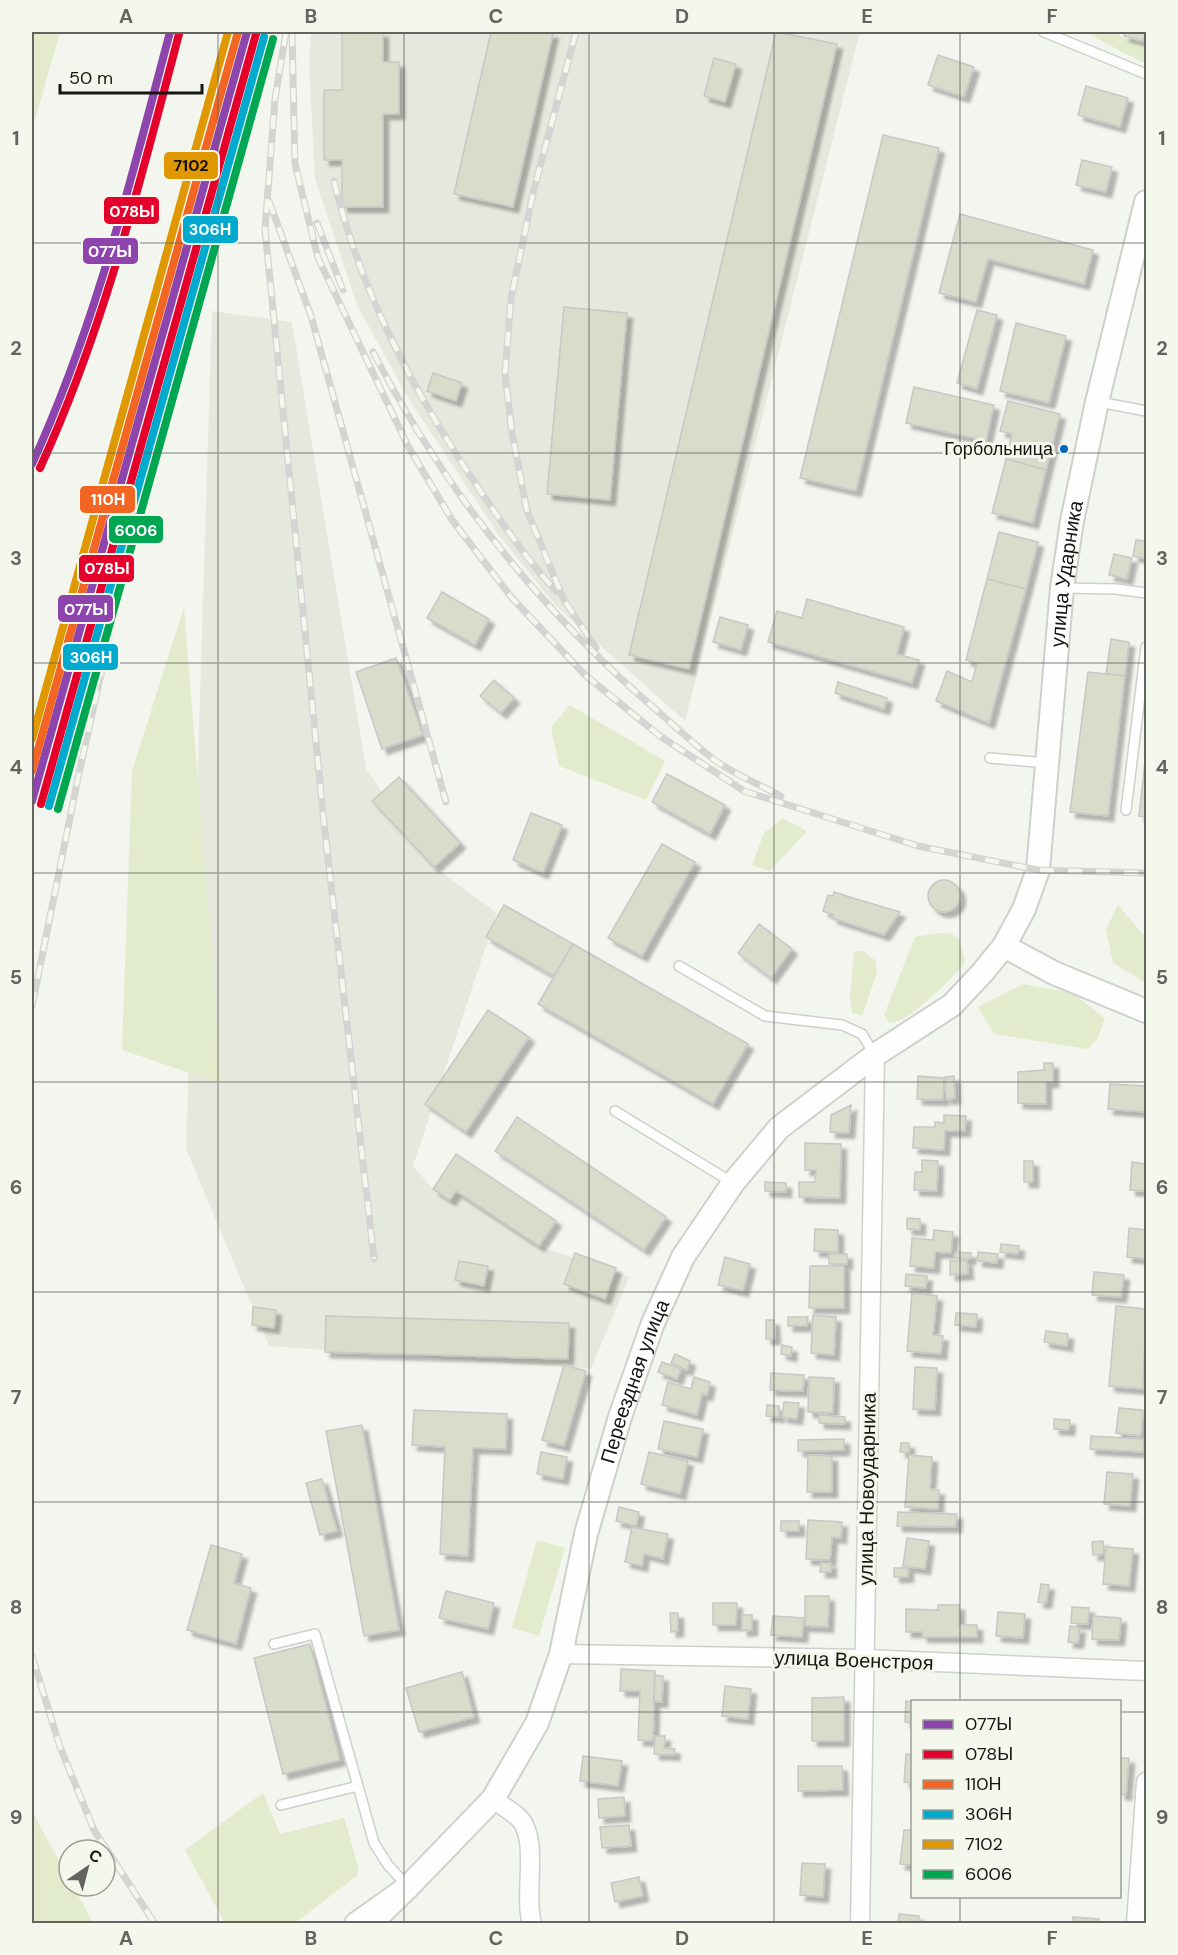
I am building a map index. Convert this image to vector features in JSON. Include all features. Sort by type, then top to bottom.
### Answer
[{"type":"street","name":"улица Ударника","points":[[1004,946],[1024,909],[1038,870],[1062,588],[1072,521],[1097,402],[1145,216]]},
{"type":"street","points":[[1004,946],[1054,973],[1146,1011]]},
{"type":"street","name":"Переездная улица","points":[[408,1887],[493,1799],[537,1723],[561,1654],[586,1534],[620,1417],[653,1323],[683,1257],[733,1183],[779,1128],[875,1055],[952,1005],[1004,946]]},
{"type":"street","name":"улица Новоударника","points":[[860,1923],[875,1055]]},
{"type":"street","name":"улица Военстроя","points":[[561,1654],[864,1659],[1146,1671]]},
{"type":"street","points":[[1136,1923],[1146,1782]]},
{"type":"street","points":[[493,1799],[520,1819],[528,1833],[527,1889],[532,1923]]},
{"type":"street","points":[[356,1923],[408,1887]]},
{"type":"street","points":[[370,1923],[408,1887]]},
{"type":"lane","points":[[1044,32],[1146,74]]},
{"type":"lane","points":[[1097,402],[1146,411]]},
{"type":"lane","points":[[1062,588],[1116,589],[1146,593]]},
{"type":"lane","points":[[1126,810],[1146,647]]},
{"type":"lane","points":[[990,758],[1046,762]]},
{"type":"lane","points":[[679,966],[765,1016],[842,1025],[862,1034],[875,1055]]},
{"type":"lane","points":[[615,1111],[733,1183]]},
{"type":"lane","points":[[274,1644],[315,1634],[374,1843],[388,1865],[408,1887]]},
{"type":"lane","points":[[281,1805],[358,1786]]},
{"type":"shaded area","points":[[311,32],[860,32],[685,721],[556,606],[498,534],[410,401],[357,305],[315,179],[309,64]]},
{"type":"shaded area","points":[[212,311],[292,322],[366,769],[382,792],[372,802],[434,867],[497,913],[413,1166],[433,1189],[449,1200],[456,1191],[539,1246],[629,1277],[591,1369],[269,1346],[186,1149]]},
{"type":"green space","points":[[32,32],[60,32],[32,130]]},
{"type":"green space","points":[[1087,32],[1120,32],[1120,36],[1146,45],[1146,64],[1103,42]]},
{"type":"green space","points":[[184,607],[222,1084],[122,1050],[132,771]]},
{"type":"green space","points":[[570,705],[665,761],[646,800],[559,766],[551,727]]},
{"type":"green space","points":[[783,818],[807,831],[770,871],[752,865],[764,833]]},
{"type":"green space","points":[[1118,905],[1146,938],[1146,983],[1113,963],[1106,929]]},
{"type":"green space","points":[[940,933],[952,934],[959,939],[965,962],[917,1009],[906,1017],[889,1022],[884,1015],[915,937]]},
{"type":"green space","points":[[863,951],[876,961],[877,973],[862,1016],[852,1013],[850,997],[854,952]]},
{"type":"green space","points":[[1023,984],[1073,993],[1105,1019],[1097,1040],[1087,1049],[994,1034],[978,1007]]},
{"type":"green space","points":[[537,1540],[565,1548],[539,1636],[512,1628]]},
{"type":"green space","points":[[263,1793],[280,1834],[344,1818],[358,1866],[358,1875],[295,1923],[225,1923],[185,1850]]},
{"type":"green space","points":[[32,1811],[57,1857],[57,1898],[79,1898],[93,1923],[32,1923]]},
{"type":"building","points":[[342,32],[383,32],[383,62],[399,62],[399,114],[383,114],[383,207],[342,207],[342,160],[324,160],[324,90],[342,90]]},
{"type":"building","points":[[491,32],[553,33],[513,207],[454,194]]},
{"type":"building","points":[[776,32],[837,44],[689,669],[629,655]]},
{"type":"building","points":[[1125,32],[1146,32],[1143,41],[1124,36]]},
{"type":"building","points":[[938,55],[974,67],[964,97],[928,85]]},
{"type":"building","points":[[714,58],[736,64],[725,102],[704,96]]},
{"type":"building","points":[[1086,86],[1128,98],[1120,127],[1078,115]]},
{"type":"building","points":[[883,135],[939,148],[856,491],[800,478]]},
{"type":"building","points":[[1082,160],[1112,167],[1106,192],[1076,185]]},
{"type":"building","points":[[960,214],[1093,250],[1084,284],[988,259],[976,302],[939,293]]},
{"type":"building","points":[[564,307],[627,313],[610,500],[547,494]]},
{"type":"building","points":[[977,310],[997,315],[977,389],[957,383]]},
{"type":"building","points":[[1016,323],[1066,336],[1049,403],[1000,391]]},
{"type":"building","points":[[433,373],[462,383],[456,401],[427,391]]},
{"type":"building","points":[[914,387],[994,405],[986,441],[906,423]]},
{"type":"building","points":[[1008,401],[1060,414],[1046,470],[1006,459],[1012,434],[1000,431]]},
{"type":"building","points":[[1006,459],[1046,470],[1033,523],[992,513]]},
{"type":"building","points":[[999,532],[1038,542],[1026,589],[987,579]]},
{"type":"building","points":[[1136,540],[1146,541],[1146,559],[1133,556]]},
{"type":"building","points":[[1114,554],[1132,558],[1127,579],[1109,575]]},
{"type":"building","points":[[987,579],[1026,589],[989,723],[936,701],[947,671],[972,682],[977,663],[966,660]]},
{"type":"building","points":[[442,592],[489,619],[475,645],[427,618]]},
{"type":"building","points":[[807,599],[904,627],[897,654],[919,660],[912,683],[768,642],[777,611],[802,618]]},
{"type":"building","points":[[720,617],[748,625],[741,650],[713,642]]},
{"type":"building","points":[[1111,639],[1129,642],[1125,676],[1106,674]]},
{"type":"building","points":[[396,658],[423,735],[382,749],[356,672]]},
{"type":"building","points":[[1088,672],[1125,676],[1108,816],[1070,812]]},
{"type":"building","points":[[494,680],[514,698],[501,713],[480,696]]},
{"type":"building","points":[[838,682],[887,698],[884,709],[835,693]]},
{"type":"building","points":[[1146,752],[1146,817],[1139,816]]},
{"type":"building","points":[[667,774],[725,805],[710,834],[652,802]]},
{"type":"building","points":[[399,777],[460,843],[434,867],[372,801]]},
{"type":"building","points":[[531,813],[562,825],[543,873],[513,860]]},
{"type":"building","points":[[662,844],[695,862],[642,956],[608,938]]},
{"type":"building","points":[[944,880],[956,884],[960,896],[956,908],[944,912],[932,908],[928,896],[932,884]]},
{"type":"building","points":[[834,892],[900,912],[884,935],[832,918],[833,915],[823,911],[828,895],[833,896]]},
{"type":"building","points":[[504,905],[573,944],[554,976],[486,937]]},
{"type":"building","points":[[759,924],[792,949],[771,978],[738,953]]},
{"type":"building","points":[[573,944],[748,1044],[713,1104],[538,1004]]},
{"type":"building","points":[[488,1010],[529,1037],[466,1132],[425,1104]]},
{"type":"building","points":[[1044,1063],[1053,1063],[1053,1082],[1046,1082],[1046,1104],[1018,1103],[1018,1072],[1044,1070]]},
{"type":"building","points":[[918,1076],[944,1078],[943,1100],[917,1099]]},
{"type":"building","points":[[954,1076],[955,1098],[946,1099],[945,1077]]},
{"type":"building","points":[[1110,1084],[1146,1086],[1146,1112],[1108,1109]]},
{"type":"building","points":[[851,1105],[849,1133],[830,1132],[831,1115]]},
{"type":"building","points":[[944,1115],[966,1116],[965,1131],[945,1131],[944,1150],[913,1148],[914,1127],[935,1127],[935,1122],[944,1123]]},
{"type":"building","points":[[517,1117],[666,1217],[644,1250],[495,1151]]},
{"type":"building","points":[[805,1143],[841,1144],[840,1198],[799,1197],[799,1182],[815,1182],[816,1170],[805,1170]]},
{"type":"building","points":[[456,1154],[556,1221],[539,1246],[456,1191],[450,1200],[433,1189]]},
{"type":"building","points":[[922,1160],[938,1161],[937,1191],[914,1190],[915,1172],[922,1172]]},
{"type":"building","points":[[1024,1161],[1033,1161],[1033,1182],[1024,1182]]},
{"type":"building","points":[[1132,1162],[1146,1164],[1146,1191],[1130,1190]]},
{"type":"building","points":[[765,1182],[786,1183],[786,1192],[765,1191]]},
{"type":"building","points":[[907,1218],[920,1219],[920,1230],[907,1229]]},
{"type":"building","points":[[1129,1228],[1146,1230],[1146,1259],[1127,1257]]},
{"type":"building","points":[[815,1229],[838,1230],[838,1252],[814,1251]]},
{"type":"building","points":[[934,1230],[953,1232],[951,1253],[935,1252],[934,1268],[910,1266],[912,1238],[933,1240]]},
{"type":"building","points":[[1001,1244],[1019,1246],[1018,1254],[1000,1252]]},
{"type":"building","points":[[955,1252],[971,1253],[970,1259],[954,1258]]},
{"type":"building","points":[[978,1252],[998,1254],[997,1263],[977,1261]]},
{"type":"building","points":[[575,1253],[616,1268],[605,1299],[564,1284]]},
{"type":"building","points":[[829,1254],[847,1254],[847,1264],[829,1264]]},
{"type":"building","points":[[725,1257],[750,1264],[743,1291],[718,1285]]},
{"type":"building","points":[[459,1261],[488,1266],[484,1286],[455,1280]]},
{"type":"building","points":[[950,1261],[967,1261],[968,1274],[950,1275]]},
{"type":"building","points":[[810,1266],[844,1266],[844,1308],[809,1308]]},
{"type":"building","points":[[1094,1272],[1124,1275],[1121,1297],[1092,1295]]},
{"type":"building","points":[[906,1274],[927,1276],[926,1288],[905,1286]]},
{"type":"building","points":[[912,1293],[937,1296],[933,1335],[943,1336],[941,1354],[907,1351]]},
{"type":"building","points":[[1116,1306],[1146,1309],[1143,1389],[1109,1386]]},
{"type":"building","points":[[253,1307],[276,1310],[274,1328],[252,1325]]},
{"type":"building","points":[[956,1313],[977,1314],[976,1327],[955,1325]]},
{"type":"building","points":[[813,1315],[836,1317],[834,1355],[811,1353]]},
{"type":"building","points":[[326,1316],[569,1323],[568,1359],[325,1352]]},
{"type":"building","points":[[788,1317],[808,1317],[807,1326],[788,1326]]},
{"type":"building","points":[[766,1320],[774,1320],[775,1339],[766,1339]]},
{"type":"building","points":[[1046,1331],[1068,1334],[1067,1346],[1044,1342]]},
{"type":"building","points":[[782,1345],[792,1347],[791,1356],[781,1354]]},
{"type":"building","points":[[675,1354],[690,1361],[687,1370],[671,1363]]},
{"type":"building","points":[[662,1362],[681,1369],[677,1379],[658,1372]]},
{"type":"building","points":[[564,1365],[586,1371],[564,1446],[542,1440]]},
{"type":"building","points":[[915,1367],[937,1368],[935,1410],[913,1409]]},
{"type":"building","points":[[771,1373],[804,1375],[803,1391],[770,1390]]},
{"type":"building","points":[[694,1377],[710,1382],[707,1395],[702,1394],[697,1415],[662,1405],[668,1382],[691,1389]]},
{"type":"building","points":[[809,1377],[834,1378],[833,1413],[808,1412]]},
{"type":"building","points":[[784,1402],[799,1403],[797,1419],[782,1417]]},
{"type":"building","points":[[767,1405],[779,1406],[779,1417],[766,1416]]},
{"type":"building","points":[[1119,1408],[1143,1410],[1141,1436],[1116,1433]]},
{"type":"building","points":[[414,1410],[507,1414],[506,1449],[473,1448],[468,1556],[440,1554],[445,1447],[412,1445]]},
{"type":"building","points":[[819,1415],[845,1417],[845,1424],[819,1423]]},
{"type":"building","points":[[1054,1419],[1070,1420],[1069,1430],[1054,1429]]},
{"type":"building","points":[[664,1421],[703,1429],[697,1457],[658,1449]]},
{"type":"building","points":[[362,1425],[399,1630],[364,1636],[326,1431]]},
{"type":"building","points":[[1091,1436],[1144,1439],[1143,1452],[1090,1449]]},
{"type":"building","points":[[844,1439],[844,1450],[798,1451],[798,1440]]},
{"type":"building","points":[[901,1443],[909,1443],[909,1452],[900,1452]]},
{"type":"building","points":[[541,1452],[567,1457],[563,1479],[537,1474]]},
{"type":"building","points":[[649,1452],[688,1461],[680,1494],[641,1484]]},
{"type":"building","points":[[808,1455],[832,1456],[832,1492],[807,1492]]},
{"type":"building","points":[[909,1455],[932,1457],[930,1489],[939,1490],[938,1509],[905,1507]]},
{"type":"building","points":[[1107,1472],[1133,1474],[1130,1506],[1104,1504]]},
{"type":"building","points":[[322,1479],[337,1531],[320,1535],[306,1483]]},
{"type":"building","points":[[619,1507],[639,1512],[636,1526],[616,1521]]},
{"type":"building","points":[[898,1512],[957,1514],[956,1527],[897,1526]]},
{"type":"building","points":[[808,1520],[842,1522],[841,1538],[832,1537],[830,1560],[806,1559]]},
{"type":"building","points":[[781,1521],[799,1521],[799,1531],[781,1531]]},
{"type":"building","points":[[632,1527],[668,1534],[663,1559],[644,1554],[642,1566],[625,1562]]},
{"type":"building","points":[[907,1538],[929,1541],[925,1569],[903,1566]]},
{"type":"building","points":[[1103,1541],[1104,1554],[1093,1555],[1092,1542]]},
{"type":"building","points":[[211,1545],[242,1554],[234,1583],[251,1588],[236,1644],[187,1630]]},
{"type":"building","points":[[1106,1547],[1133,1549],[1129,1586],[1103,1584]]},
{"type":"building","points":[[821,1563],[831,1563],[831,1572],[820,1572]]},
{"type":"building","points":[[894,1568],[908,1568],[908,1577],[894,1577]]},
{"type":"building","points":[[1041,1584],[1049,1585],[1046,1603],[1038,1602]]},
{"type":"building","points":[[446,1591],[494,1603],[488,1629],[439,1618]]},
{"type":"building","points":[[805,1596],[829,1596],[828,1627],[805,1626]]},
{"type":"building","points":[[713,1603],[737,1603],[736,1625],[713,1625]]},
{"type":"building","points":[[938,1605],[959,1605],[959,1625],[977,1625],[977,1637],[922,1637],[922,1632],[906,1632],[906,1609],[938,1610]]},
{"type":"building","points":[[1072,1607],[1089,1608],[1088,1624],[1071,1623]]},
{"type":"building","points":[[998,1612],[1025,1614],[1023,1638],[996,1636]]},
{"type":"building","points":[[670,1613],[678,1613],[678,1631],[671,1632]]},
{"type":"building","points":[[742,1615],[752,1615],[752,1630],[742,1631]]},
{"type":"building","points":[[773,1616],[804,1618],[802,1637],[771,1635]]},
{"type":"building","points":[[1093,1616],[1121,1618],[1119,1640],[1092,1639]]},
{"type":"building","points":[[1070,1626],[1080,1628],[1078,1643],[1068,1642]]},
{"type":"building","points":[[310,1644],[340,1760],[283,1774],[254,1658]]},
{"type":"building","points":[[621,1669],[655,1671],[653,1741],[638,1740],[640,1691],[620,1691]]},
{"type":"building","points":[[462,1672],[474,1717],[419,1732],[406,1688]]},
{"type":"building","points":[[655,1676],[663,1676],[662,1702],[654,1701]]},
{"type":"building","points":[[725,1686],[751,1689],[748,1719],[722,1716]]},
{"type":"building","points":[[844,1697],[844,1741],[812,1741],[812,1698]]},
{"type":"building","points":[[906,1701],[911,1702],[911,1723],[905,1722]]},
{"type":"building","points":[[655,1736],[665,1736],[664,1748],[675,1749],[674,1755],[654,1754]]},
{"type":"building","points":[[906,1754],[911,1755],[911,1783],[904,1782]]},
{"type":"building","points":[[583,1756],[622,1761],[618,1786],[580,1781]]},
{"type":"building","points":[[1121,1758],[1129,1758],[1126,1795],[1121,1794]]},
{"type":"building","points":[[798,1766],[842,1766],[843,1790],[798,1791]]},
{"type":"building","points":[[624,1797],[625,1816],[599,1818],[598,1799]]},
{"type":"building","points":[[629,1825],[631,1846],[602,1848],[600,1827]]},
{"type":"building","points":[[904,1830],[911,1830],[911,1865],[900,1864]]},
{"type":"building","points":[[802,1863],[825,1864],[823,1897],[800,1895]]},
{"type":"building","points":[[639,1877],[643,1896],[615,1902],[611,1883]]},
{"type":"building","points":[[899,1914],[919,1916],[918,1924],[898,1924]]},
{"type":"building","points":[[1073,1917],[1099,1919],[1099,1924],[1073,1924]]},
{"type":"railway","points":[[32,1006],[79,773],[126,561],[214,244],[253,32]]},
{"type":"railway","points":[[286,32],[275,99],[265,229],[324,823],[374,1259]]},
{"type":"railway","points":[[292,32],[295,164],[318,258],[408,446],[452,520],[512,598],[585,675],[660,736],[744,791],[918,846],[1038,870],[1146,873]]},
{"type":"railway","points":[[576,32],[534,189],[511,298],[505,373],[512,433],[527,511],[564,600],[596,648]]},
{"type":"railway","points":[[334,181],[359,264],[412,379],[479,489],[525,554],[556,591]]},
{"type":"railway","points":[[269,201],[311,316],[446,802]]},
{"type":"railway","points":[[317,223],[343,290]]},
{"type":"railway","points":[[373,352],[401,403],[464,501],[537,592],[617,675],[702,750],[732,771],[781,796]]},
{"type":"railway","points":[[32,1656],[60,1747],[94,1830],[155,1924]]},
{"type":"transit line","name":"077Ы","points":[[32,464],[55,412],[94,305],[126,197],[170,32]]},
{"type":"transit line","name":"7102","points":[[32,739],[228,32]]},
{"type":"transit line","name":"110Н","points":[[32,771],[238,32]]},
{"type":"transit line","name":"077Ы","points":[[32,801],[247,32]]},
{"type":"transit line","name":"078Ы","points":[[40,468],[63,416],[102,309],[135,200],[179,34]]},
{"type":"transit line","name":"078Ы","points":[[41,804],[256,34]]},
{"type":"transit line","name":"306Н","points":[[49,806],[264,37]]},
{"type":"transit line","name":"6006","points":[[58,809],[273,39]]},
{"type":"place","name":"Горбольница","points":[[1064,449]]}]
